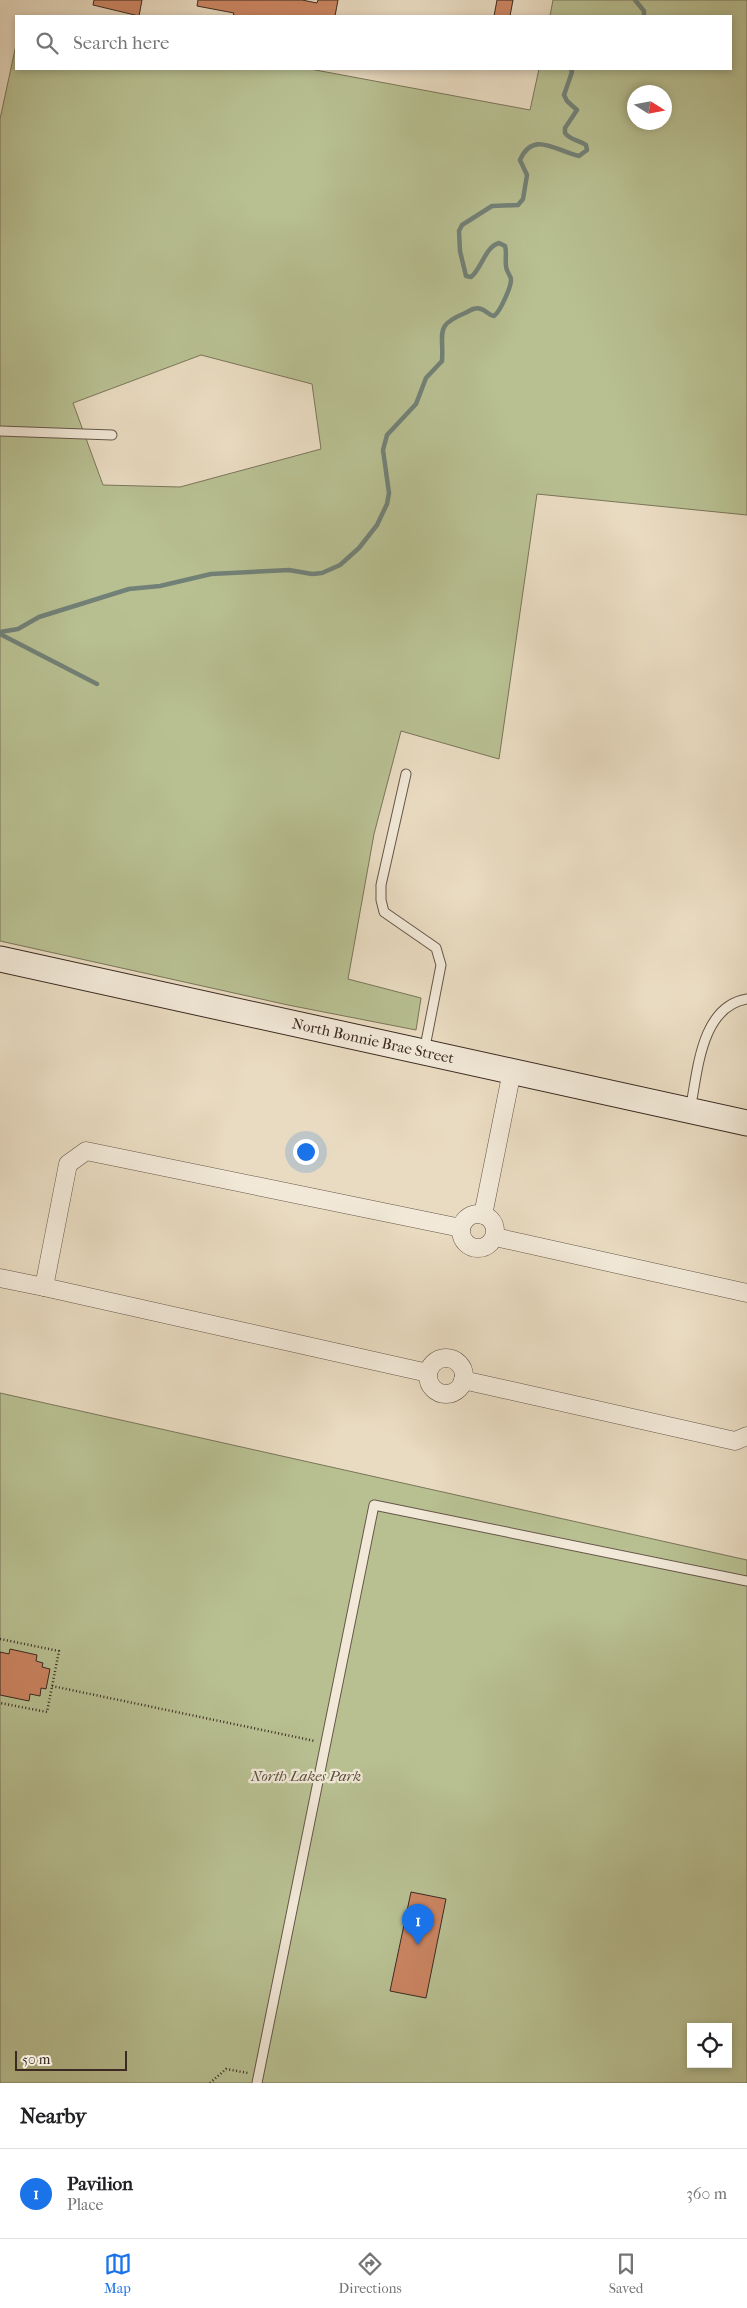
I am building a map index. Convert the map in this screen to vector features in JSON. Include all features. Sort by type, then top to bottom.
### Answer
[{"type":"main road","name":"North Bonnie Brae Street","points":[[0,959],[747,1123]]},
{"type":"street","points":[[483,1215],[512,1071]]},
{"type":"street","points":[[44,1287],[68,1164],[86,1151],[461,1228]]},
{"type":"street","points":[[478,1214],[483,1215],[492,1221],[496,1231],[494,1237],[488,1246],[472,1247],[463,1240],[461,1228],[467,1218],[478,1214]]},
{"type":"street","points":[[494,1237],[747,1293]]},
{"type":"street","points":[[0,1278],[428,1373]]},
{"type":"street","points":[[449,1359],[459,1364],[463,1380],[457,1390],[451,1393],[439,1393],[430,1385],[428,1373],[438,1360],[449,1359]]},
{"type":"street","points":[[463,1380],[735,1441],[747,1436]]},
{"type":"lane","points":[[0,431],[112,435]]},
{"type":"lane","points":[[406,774],[381,885],[381,900],[384,912],[390,918],[418,933],[436,948],[441,965],[424,1052]]},
{"type":"lane","points":[[690,1110],[709,1030],[720,1012],[737,1001],[747,999]]},
{"type":"lane","points":[[258,2079],[374,1505],[747,1581]]},
{"type":"path","points":[[0,1639],[59,1651],[47,1712],[0,1703]]},
{"type":"path","points":[[52,1686],[326,1743]]},
{"type":"path","points":[[210,2083],[226,2069],[258,2079]]},
{"type":"green space","points":[[553,0],[747,0],[747,515],[537,494],[499,759],[401,731],[374,834],[348,979],[421,998],[416,1030],[288,1005],[0,941],[0,119],[15,50],[15,70],[315,70],[530,110],[539,70],[732,70],[732,15],[550,15]],"holes":[[[201,355],[312,384],[321,449],[180,487],[103,485],[73,403]]]},
{"type":"green space","name":"North Lakes Park","points":[[0,1393],[747,1560],[747,2083],[0,2083]]},
{"type":"building","points":[[94,0],[142,0],[139,15],[93,5]]},
{"type":"building","points":[[198,0],[302,0],[317,3],[318,0],[338,0],[335,15],[233,15],[234,13],[197,6]]},
{"type":"building","points":[[497,0],[513,0],[510,15],[494,15]]},
{"type":"building","points":[[10,1649],[37,1655],[36,1661],[43,1663],[42,1667],[50,1669],[46,1689],[41,1688],[40,1696],[30,1694],[29,1701],[0,1695],[0,1652],[9,1654]]},
{"type":"building","points":[[411,1892],[446,1899],[426,1998],[390,1991]]},
{"type":"waterway","points":[[635,0],[644,11],[644,15]]},
{"type":"waterway","points":[[0,632],[18,629],[39,617],[129,589],[160,586],[211,574],[289,570],[312,574],[322,573],[340,565],[359,548],[377,525],[387,504],[389,493],[383,450],[387,435],[416,404],[426,378],[442,361],[442,336],[445,326],[455,318],[479,308],[494,316],[502,305],[509,288],[511,280],[506,268],[506,248],[499,243],[490,249],[475,273],[471,277],[466,276],[460,251],[459,231],[462,225],[492,206],[518,205],[523,199],[527,175],[520,160],[525,151],[531,146],[538,144],[546,145],[579,156],[587,150],[586,145],[565,133],[565,128],[577,110],[567,101],[564,95],[571,70]]},
{"type":"waterway","points":[[0,634],[97,684]]},
{"type":"place","name":"Pavilion","points":[[418,1945]]}]
